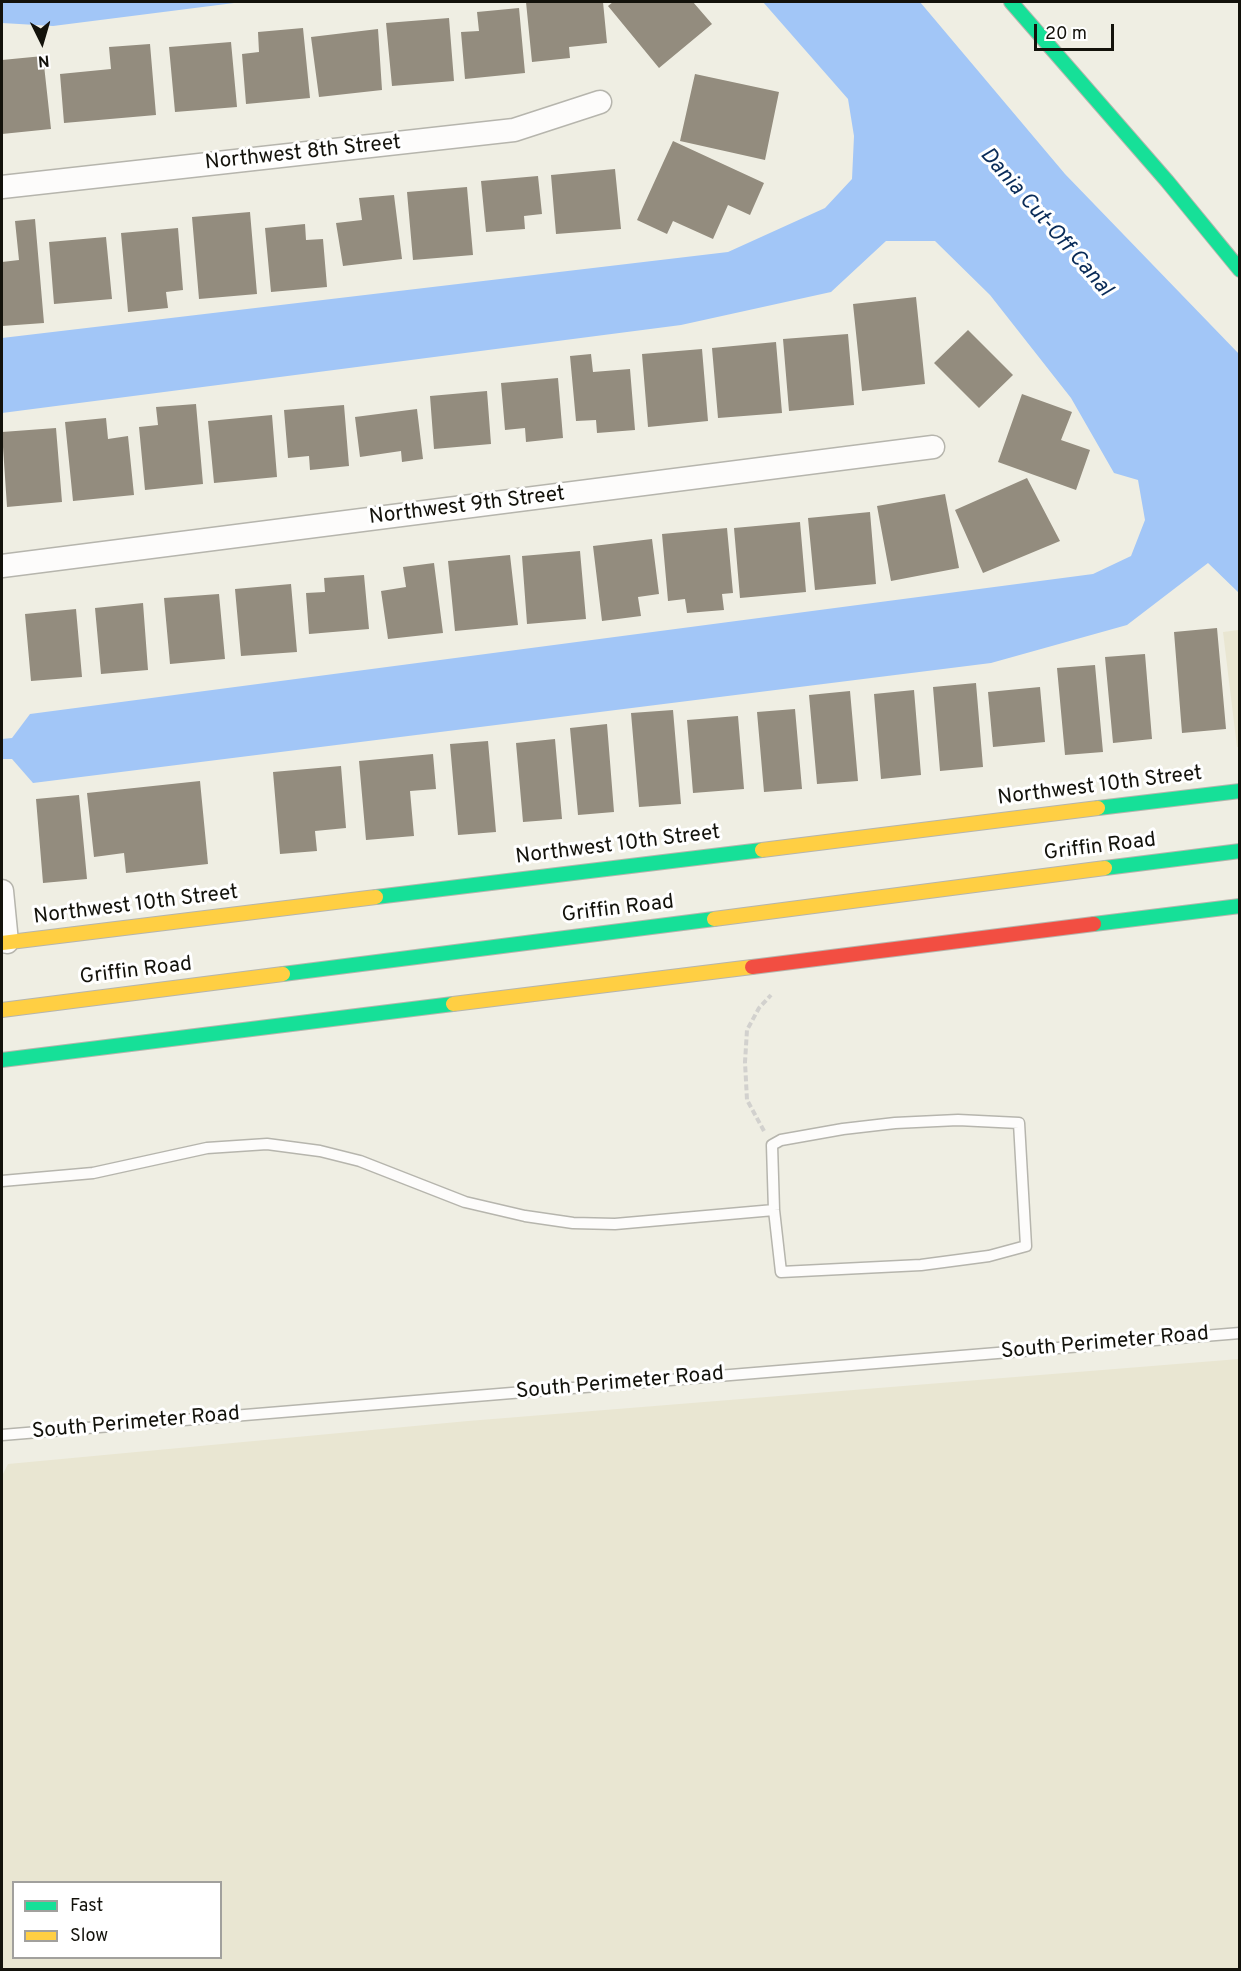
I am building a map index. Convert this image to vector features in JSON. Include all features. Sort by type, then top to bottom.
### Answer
[{"type":"main road","points":[[1011,2],[1167,181],[1239,270]]},
{"type":"main road","points":[[1167,181],[1239,250]]},
{"type":"main road","name":"Northwest 10th Street","points":[[4,943],[1239,790]]},
{"type":"main road","name":"Griffin Road","points":[[2,1010],[1239,851]]},
{"type":"main road","points":[[2,1060],[1239,906]]},
{"type":"street","name":"Northwest 8th Street","points":[[2,187],[514,130],[600,102]]},
{"type":"street","name":"Northwest 9th Street","points":[[2,566],[933,447]]},
{"type":"street","points":[[2,891],[4,943]]},
{"type":"lane","points":[[958,1120],[1019,1123],[1026,1246],[989,1256],[921,1265],[781,1272],[774,1210],[772,1145],[781,1140],[895,1123],[958,1120]]},
{"type":"lane","points":[[2,1181],[93,1173],[207,1148],[267,1144],[320,1151],[360,1161],[465,1202],[525,1216],[573,1223],[615,1224],[774,1210]]},
{"type":"lane","name":"South Perimeter Road","points":[[2,1435],[1239,1333]]},
{"type":"path","points":[[772,1145],[747,1100],[745,1062],[747,1030],[759,1008],[801,960]]},
{"type":"shaded area","points":[[1239,630],[1240,747],[1237,747],[1223,632]]},
{"type":"shaded area","points":[[1239,1359],[1239,1969],[2,1969],[2,1476],[8,1464],[468,1421]]},
{"type":"water","points":[[2,2],[242,2],[53,26],[2,23]]},
{"type":"water","name":"Dania Cut-Off Canal","points":[[763,2],[920,2],[1065,174],[1239,354],[1239,593],[1208,563],[1127,625],[991,663],[33,783],[12,759],[2,759],[2,739],[12,738],[30,714],[1093,574],[1131,556],[1145,520],[1138,480],[1114,473],[1071,398],[990,295],[935,241],[886,241],[831,292],[681,325],[2,413],[2,338],[728,252],[825,208],[852,179],[854,136],[848,99]]},
{"type":"building","points":[[526,2],[603,2],[607,43],[569,47],[570,58],[532,62]]},
{"type":"building","points":[[613,2],[693,2],[712,24],[659,68],[608,6]]},
{"type":"building","points":[[519,8],[525,73],[465,79],[461,32],[479,31],[477,12]]},
{"type":"building","points":[[449,18],[454,81],[392,86],[386,23]]},
{"type":"building","points":[[303,28],[310,98],[246,104],[242,54],[259,52],[258,32]]},
{"type":"building","points":[[378,29],[382,90],[319,97],[311,37]]},
{"type":"building","points":[[231,42],[237,107],[175,112],[169,47]]},
{"type":"building","points":[[150,44],[156,115],[64,123],[60,74],[111,69],[109,47]]},
{"type":"building","points":[[43,56],[51,129],[2,134],[2,60]]},
{"type":"building","points":[[695,74],[779,92],[765,160],[680,141]]},
{"type":"building","points":[[673,141],[764,183],[750,215],[728,205],[713,239],[673,221],[667,234],[637,220]]},
{"type":"building","points":[[615,169],[621,229],[556,234],[551,175]]},
{"type":"building","points":[[538,176],[542,214],[524,216],[525,229],[486,232],[481,181]]},
{"type":"building","points":[[467,187],[473,255],[413,260],[407,192]]},
{"type":"building","points":[[394,195],[402,259],[343,266],[336,223],[362,220],[359,198]]},
{"type":"building","points":[[250,212],[257,294],[199,299],[192,217]]},
{"type":"building","points":[[35,219],[44,323],[2,326],[2,262],[19,260],[15,221]]},
{"type":"building","points":[[305,224],[306,240],[323,239],[327,287],[271,292],[265,228]]},
{"type":"building","points":[[178,228],[183,290],[166,292],[168,308],[128,312],[121,233]]},
{"type":"building","points":[[106,237],[112,299],[54,304],[49,242]]},
{"type":"building","points":[[916,297],[925,384],[862,391],[853,304]]},
{"type":"building","points":[[968,330],[1013,375],[979,408],[934,363]]},
{"type":"building","points":[[848,334],[854,405],[789,411],[783,339]]},
{"type":"building","points":[[776,342],[782,413],[718,418],[712,348]]},
{"type":"building","points":[[702,349],[708,421],[648,427],[642,354]]},
{"type":"building","points":[[591,354],[593,372],[630,369],[635,430],[597,433],[596,420],[576,421],[570,356]]},
{"type":"building","points":[[558,378],[563,438],[526,442],[525,428],[505,430],[501,383]]},
{"type":"building","points":[[487,391],[491,444],[434,449],[430,396]]},
{"type":"building","points":[[1022,394],[1072,412],[1061,440],[1090,450],[1076,490],[998,462]]},
{"type":"building","points":[[196,404],[203,484],[145,490],[139,427],[158,425],[156,407]]},
{"type":"building","points":[[344,405],[349,466],[310,470],[309,456],[288,458],[284,410]]},
{"type":"building","points":[[417,409],[423,459],[402,462],[401,451],[360,457],[355,417]]},
{"type":"building","points":[[272,415],[277,477],[214,483],[208,421]]},
{"type":"building","points":[[106,418],[108,439],[128,436],[134,495],[73,501],[65,422]]},
{"type":"building","points":[[56,428],[62,502],[7,507],[2,432]]},
{"type":"building","points":[[1027,478],[1060,541],[983,573],[955,510]]},
{"type":"building","points":[[945,494],[959,568],[891,581],[877,506]]},
{"type":"building","points":[[870,512],[876,584],[815,590],[808,518]]},
{"type":"building","points":[[800,522],[806,592],[740,598],[734,528]]},
{"type":"building","points":[[727,528],[733,593],[722,594],[724,610],[687,613],[685,599],[668,601],[662,534]]},
{"type":"building","points":[[652,539],[659,594],[638,597],[641,616],[602,621],[593,546]]},
{"type":"building","points":[[580,551],[586,619],[527,624],[522,556]]},
{"type":"building","points":[[510,555],[518,625],[455,631],[448,561]]},
{"type":"building","points":[[434,563],[443,633],[388,639],[381,591],[406,587],[403,567]]},
{"type":"building","points":[[364,575],[369,629],[309,634],[306,593],[325,592],[324,578]]},
{"type":"building","points":[[291,584],[297,652],[241,656],[235,589]]},
{"type":"building","points":[[219,594],[225,659],[170,664],[164,598]]},
{"type":"building","points":[[143,603],[148,670],[101,674],[95,608]]},
{"type":"building","points":[[76,609],[82,677],[31,681],[25,614]]},
{"type":"building","points":[[1217,628],[1226,729],[1182,733],[1174,632]]},
{"type":"building","points":[[1145,654],[1152,739],[1113,743],[1105,657]]},
{"type":"building","points":[[1095,665],[1103,752],[1065,755],[1057,668]]},
{"type":"building","points":[[976,683],[983,767],[940,771],[933,687]]},
{"type":"building","points":[[1040,687],[1045,742],[993,747],[988,692]]},
{"type":"building","points":[[914,690],[921,775],[881,779],[874,694]]},
{"type":"building","points":[[850,691],[858,781],[817,784],[809,695]]},
{"type":"building","points":[[795,709],[802,789],[764,792],[757,712]]},
{"type":"building","points":[[673,710],[681,804],[639,807],[631,713]]},
{"type":"building","points":[[738,716],[744,789],[693,793],[687,720]]},
{"type":"building","points":[[607,724],[614,812],[578,815],[570,728]]},
{"type":"building","points":[[555,739],[562,819],[523,822],[516,743]]},
{"type":"building","points":[[488,741],[496,832],[458,835],[450,744]]},
{"type":"building","points":[[433,754],[436,789],[410,791],[414,836],[366,840],[359,761]]},
{"type":"building","points":[[341,766],[346,828],[315,831],[317,851],[280,854],[273,772]]},
{"type":"building","points":[[200,781],[208,864],[126,873],[124,853],[94,857],[87,793]]},
{"type":"building","points":[[79,795],[87,879],[43,883],[36,799]]},
{"type":"traffic: fast","points":[[1011,2],[1167,181],[1240,270]]},
{"type":"traffic: fast","points":[[1098,808],[1240,791]]},
{"type":"traffic: fast","points":[[376,897],[762,850]]},
{"type":"traffic: fast","points":[[1105,868],[1240,851]]},
{"type":"traffic: fast","points":[[1094,924],[1240,906]]},
{"type":"traffic: fast","points":[[283,974],[714,919]]},
{"type":"traffic: fast","points":[[2,1060],[453,1004]]},
{"type":"traffic: slow","points":[[762,850],[1098,808]]},
{"type":"traffic: slow","points":[[714,919],[1105,868]]},
{"type":"traffic: slow","points":[[2,943],[376,897]]},
{"type":"traffic: slow","points":[[453,1004],[752,967]]},
{"type":"traffic: slow","points":[[2,1010],[283,974]]},
{"type":"traffic: jam","points":[[752,967],[1094,924]]}]
